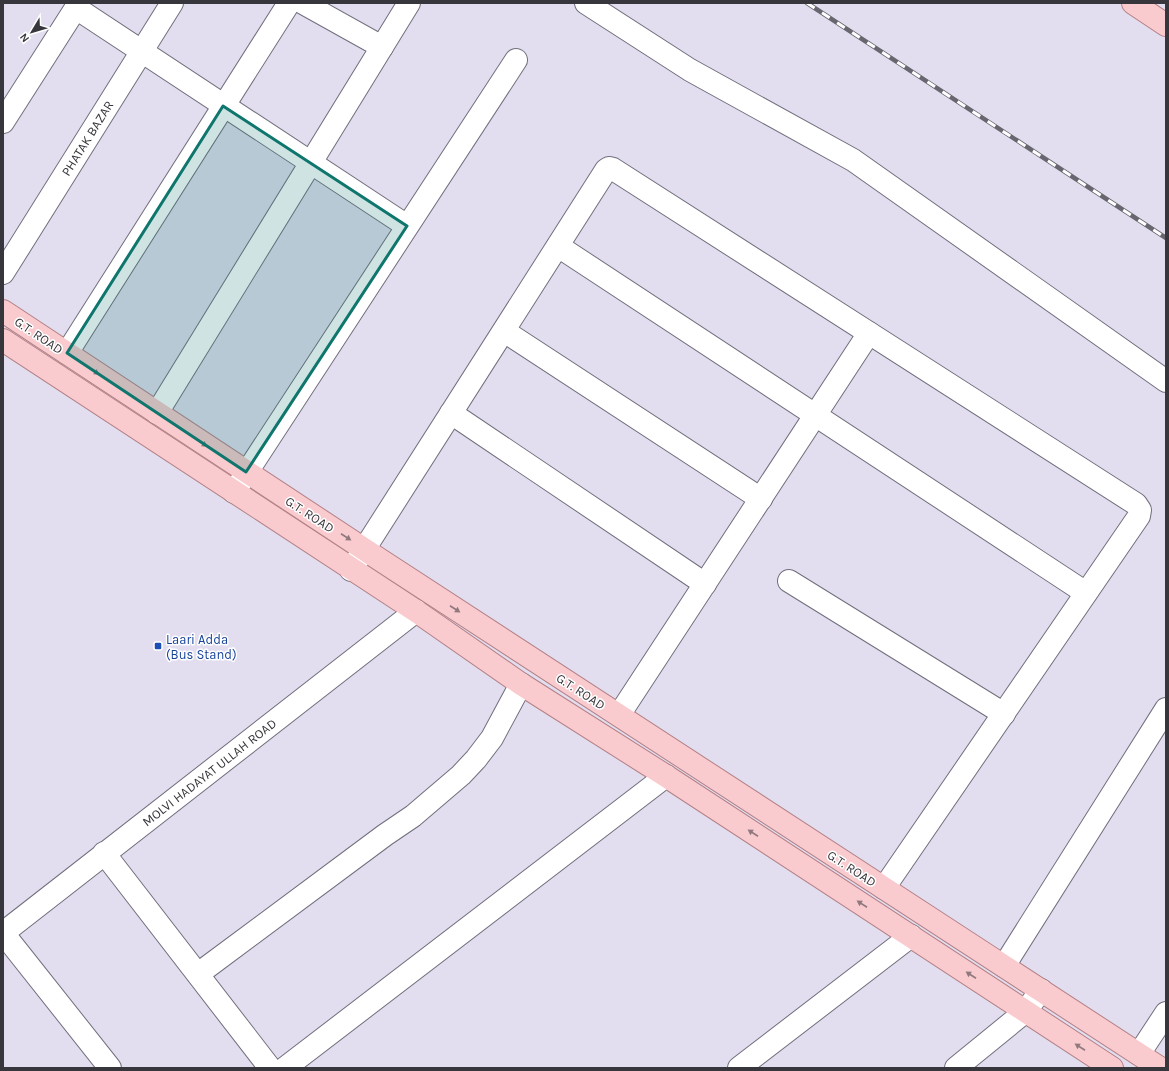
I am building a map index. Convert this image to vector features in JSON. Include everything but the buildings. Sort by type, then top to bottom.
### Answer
[{"type":"main road","points":[[1132,3],[1163,19]]},
{"type":"main road","name":"G.T. ROAD","points":[[3,311],[246,472],[1160,1068]]},
{"type":"main road","name":"G.T. ROAD","points":[[3,340],[351,570],[416,611],[521,684],[666,776],[1112,1068]]},
{"type":"street","name":"PHATAK BAZAR","points":[[3,273],[172,3]]},
{"type":"street","points":[[67,353],[289,3]]},
{"type":"street","points":[[303,3],[382,46]]},
{"type":"street","points":[[157,413],[409,3]]},
{"type":"street","points":[[586,3],[690,70],[853,160],[1166,381]]},
{"type":"street","points":[[3,122],[78,5],[141,52],[407,226]]},
{"type":"street","points":[[234,492],[516,60]]},
{"type":"street","points":[[351,570],[606,170],[609,168],[1136,504],[1140,510],[1139,516],[884,888]]},
{"type":"street","points":[[558,246],[816,414],[1086,593]]},
{"type":"street","points":[[504,331],[761,499]]},
{"type":"street","points":[[619,716],[869,333]]},
{"type":"street","points":[[451,413],[705,584]]},
{"type":"street","points":[[789,581],[1004,714]]},
{"type":"street","name":"MOLVI HADAYAT ULLAH ROAD","points":[[3,933],[416,611]]},
{"type":"street","points":[[198,974],[413,816],[461,775],[476,759],[492,738],[521,684]]},
{"type":"street","points":[[1004,966],[1166,709]]},
{"type":"street","points":[[285,1068],[666,776]]},
{"type":"street","points":[[104,853],[270,1068]]},
{"type":"street","points":[[3,933],[110,1068]]},
{"type":"street","points":[[740,1068],[911,936]]},
{"type":"street","points":[[956,1068],[1026,1011],[1041,990]]},
{"type":"street","points":[[1139,1054],[1166,1013]]},
{"type":"highlighted area","points":[[223,106],[407,226],[246,472],[67,353]]},
{"type":"railway","points":[[807,3],[1166,238]]},
{"type":"place","name":"Laari Adda (Bus Stand)","points":[[158,646]]}]
